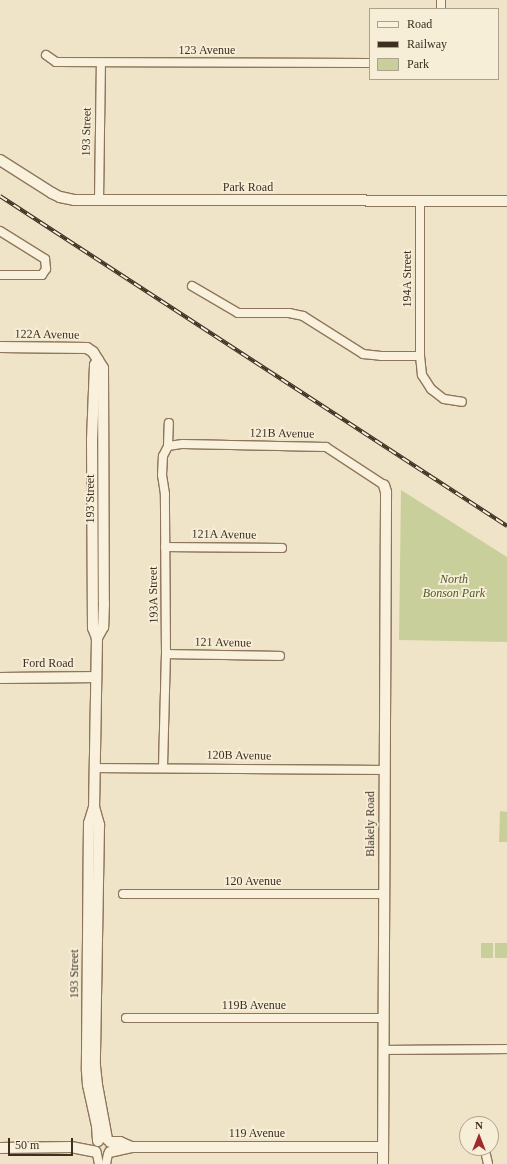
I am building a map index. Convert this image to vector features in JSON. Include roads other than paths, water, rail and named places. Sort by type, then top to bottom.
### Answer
[{"type":"street","name":"123 Avenue","points":[[46,55],[56,62],[369,63]]},
{"type":"street","name":"193 Street","points":[[99,201],[101,63]]},
{"type":"street","name":"Park Road","points":[[0,160],[60,198],[74,200],[507,201]]},
{"type":"street","name":"194A Street","points":[[420,201],[420,356],[422,375],[427,385],[444,399],[462,402]]},
{"type":"street","points":[[0,231],[45,259],[46,269],[42,275],[0,275]]},
{"type":"street","points":[[192,286],[238,313],[289,313],[303,316],[363,354],[381,356],[420,356]]},
{"type":"street","name":"122A Avenue","points":[[0,347],[87,348],[95,356]]},
{"type":"street","name":"193 Street","points":[[95,356],[92,440],[92,628],[97,638],[94,807],[90,822],[87,1071],[88,1085],[100,1148],[112,1147],[108,1157]]},
{"type":"street","name":"193A Street","points":[[163,767],[166,654],[163,456],[168,446],[169,423]]},
{"type":"street","name":"121B Avenue","points":[[168,446],[183,444],[326,447],[384,485]]},
{"type":"street","name":"Blakely Road","points":[[383,1164],[386,492],[384,485]]},
{"type":"street","name":"121A Avenue","points":[[165,547],[282,548]]},
{"type":"street","name":"121 Avenue","points":[[166,654],[280,656]]},
{"type":"street","name":"Ford Road","points":[[0,678],[96,677]]},
{"type":"street","name":"120B Avenue","points":[[94,768],[163,767],[385,770]]},
{"type":"street","name":"120 Avenue","points":[[123,894],[384,894]]},
{"type":"street","name":"119B Avenue","points":[[126,1018],[383,1018]]},
{"type":"street","points":[[383,1050],[507,1049]]},
{"type":"street","name":"119 Avenue","points":[[0,1148],[100,1148],[120,1142],[131,1147]]},
{"type":"street","name":"119 Avenue","points":[[108,1157],[131,1147],[383,1147]]},
{"type":"railway","points":[[0,196],[507,526]]},
{"type":"park label","name":"North Bonson Park","points":[[454,587]]}]
